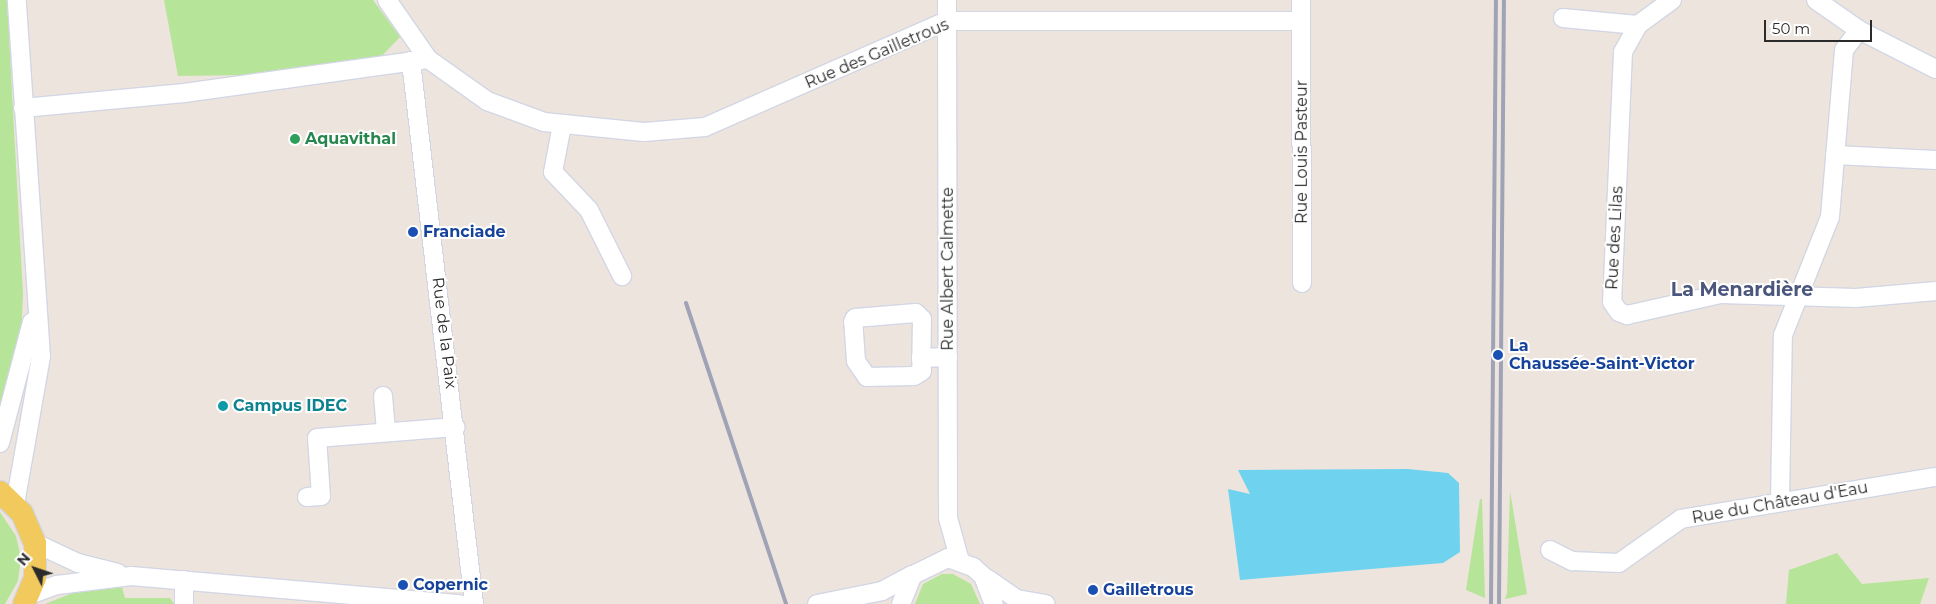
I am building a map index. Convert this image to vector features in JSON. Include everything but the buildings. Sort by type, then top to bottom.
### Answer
[{"type":"main road","points":[[8,498],[35,543],[37,561],[26,600]]},
{"type":"street","points":[[8,498],[39,386],[41,356],[35,309],[17,0]]},
{"type":"street","points":[[23,108],[184,93],[419,60],[387,0]]},
{"type":"street","name":"Rue Albert Calmette","points":[[947,0],[948,518],[960,561]]},
{"type":"street","name":"Rue Louis Pasteur","points":[[1301,0],[1302,283]]},
{"type":"street","name":"Rue des Lilas","points":[[1672,0],[1638,25],[1624,52],[1612,302],[1627,315],[1721,294],[1799,293]]},
{"type":"street","points":[[1816,0],[1859,30],[1936,69]]},
{"type":"street","points":[[1569,18],[1638,25]]},
{"type":"street","name":"Rue des Gailletrous","points":[[419,60],[488,101],[562,125],[612,130],[705,127],[947,21],[1301,21]]},
{"type":"street","points":[[1780,502],[1783,335],[1830,217],[1844,50],[1859,30]]},
{"type":"street","name":"Rue de la Paix","points":[[419,60],[474,604]]},
{"type":"street","points":[[562,125],[553,172],[589,210],[622,276]]},
{"type":"street","points":[[1835,155],[1936,160]]},
{"type":"street","points":[[1799,293],[1856,298],[1936,291]]},
{"type":"street","points":[[0,443],[20,382],[35,309]]},
{"type":"street","points":[[916,312],[922,319],[921,358],[922,371],[914,376],[867,377],[856,361],[852,322],[855,318],[916,312]]},
{"type":"street","points":[[921,358],[948,358]]},
{"type":"street","points":[[383,396],[386,432]]},
{"type":"street","points":[[307,497],[321,496],[317,438],[456,427]]},
{"type":"street","name":"Rue du Château d'Eau","points":[[1550,550],[1582,563],[1619,563],[1681,520],[1936,476]]},
{"type":"street","name":"Rue Albert Calmette","points":[[932,562],[948,518]]},
{"type":"street","points":[[35,543],[78,562],[131,576],[460,604]]},
{"type":"street","points":[[817,604],[882,591],[913,575],[932,562],[960,561],[984,576],[1002,592],[1046,604]]},
{"type":"street","points":[[901,604],[913,575]]},
{"type":"street","points":[[26,600],[57,585],[131,576]]},
{"type":"street","points":[[984,576],[994,604]]},
{"type":"street","points":[[184,580],[184,604]]},
{"type":"green space","points":[[0,0],[7,0],[23,294],[21,339],[0,428]]},
{"type":"green space","points":[[164,0],[373,0],[400,37],[377,61],[243,75],[178,76]]},
{"type":"green space","points":[[1510,491],[1527,594],[1505,599],[1507,593]]},
{"type":"green space","points":[[1480,499],[1482,499],[1485,598],[1466,590]]},
{"type":"green space","points":[[0,512],[16,536],[21,558],[18,581],[5,604],[0,604]]},
{"type":"green space","points":[[1837,553],[1862,584],[1929,578],[1920,604],[1786,604],[1789,570]]},
{"type":"green space","points":[[942,574],[953,574],[971,584],[980,604],[915,604],[923,584]]},
{"type":"green space","points":[[122,587],[125,598],[170,598],[174,604],[45,604],[80,590]]},
{"type":"water","points":[[1408,469],[1448,473],[1459,483],[1460,552],[1443,563],[1240,580],[1228,489],[1250,494],[1238,470]]},
{"type":"railway","points":[[1491,604],[1496,0]]},
{"type":"railway","points":[[1499,604],[1504,0]]},
{"type":"railway","points":[[686,303],[786,604]]},
{"type":"place","name":"Aquavithal","points":[[295,139]]},
{"type":"place","name":"Franciade","points":[[413,232]]},
{"type":"place","name":"La Chaussée-Saint-Victor","points":[[1498,355]]},
{"type":"place","name":"Campus IDEC","points":[[223,406]]},
{"type":"place","name":"Copernic","points":[[403,585]]},
{"type":"place","name":"Gailletrous","points":[[1093,590]]},
{"type":"district","name":"La Menardière","points":[[1742,290]]}]
